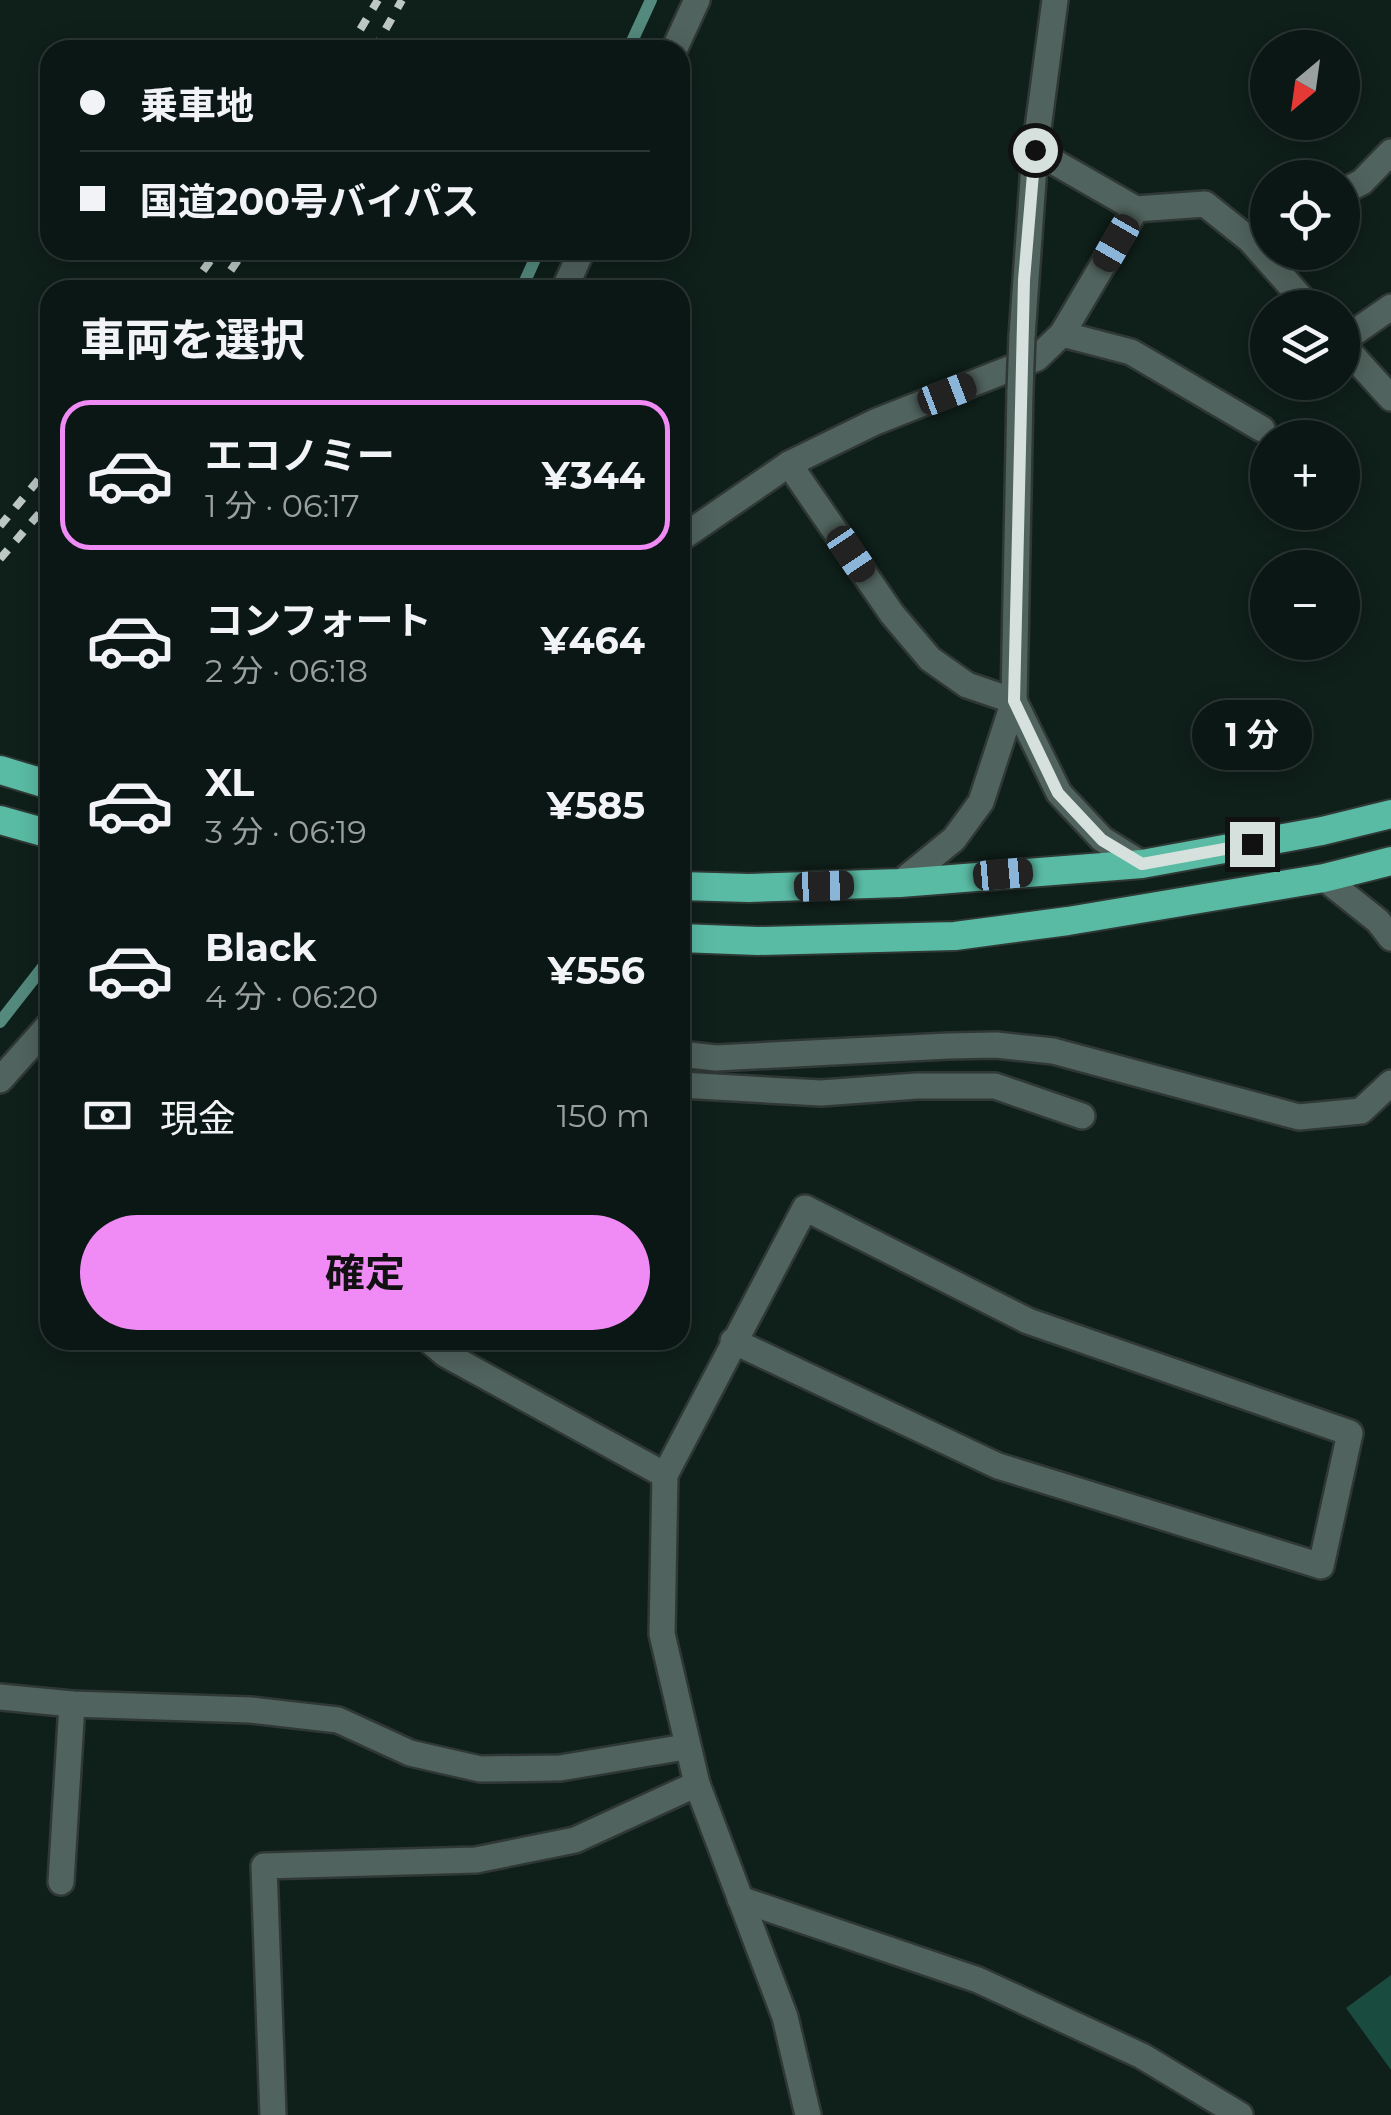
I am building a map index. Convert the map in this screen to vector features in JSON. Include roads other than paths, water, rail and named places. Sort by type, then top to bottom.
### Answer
[{"type":"highway","points":[[0,770],[40,782]]},
{"type":"highway","points":[[690,886],[900,882],[1142,864],[1322,832],[1391,814]]},
{"type":"highway","points":[[0,820],[40,831]]},
{"type":"highway","points":[[690,939],[758,942],[955,936],[1068,922],[1324,878],[1391,862]]},
{"type":"street","points":[[679,40],[697,0]]},
{"type":"street","points":[[900,882],[954,839],[981,802],[1014,701],[1022,336],[1035,150],[1055,0]]},
{"type":"street","points":[[1035,150],[1136,208],[1205,204],[1250,230]]},
{"type":"street","points":[[1360,183],[1391,152]]},
{"type":"street","points":[[690,532],[789,464],[874,422],[1037,358],[1062,334],[1136,208]]},
{"type":"street","points":[[1360,330],[1391,307]]},
{"type":"street","points":[[1062,334],[1130,352],[1250,421]]},
{"type":"street","points":[[1360,363],[1391,398]]},
{"type":"street","points":[[789,464],[892,614],[930,659],[966,685],[1014,701],[1058,793],[1102,840],[1142,864]]},
{"type":"street","points":[[1324,878],[1378,921],[1391,938]]},
{"type":"street","points":[[0,1080],[40,1035]]},
{"type":"street","points":[[690,1055],[716,1058],[996,1046],[1053,1051],[1298,1117],[1361,1111],[1391,1083]]},
{"type":"street","points":[[690,1086],[820,1092],[994,1086],[1082,1116]]},
{"type":"street","points":[[734,1341],[998,1466],[1322,1566],[1350,1433],[1028,1322],[806,1208],[734,1341],[665,1475],[662,1634],[696,1784],[784,2017],[808,2115]]},
{"type":"street","points":[[440,1350],[665,1475]]},
{"type":"street","points":[[0,1697],[72,1704],[250,1710],[338,1720],[410,1752],[480,1769],[560,1768],[686,1747]]},
{"type":"street","points":[[60,1882],[72,1704]]},
{"type":"street","points":[[274,2115],[264,1866],[476,1860],[576,1840],[696,1784]]},
{"type":"street","points":[[740,1899],[978,1980],[1142,2056],[1240,2115]]},
{"type":"waterway","points":[[633,40],[651,0]]},
{"type":"waterway","points":[[526,280],[534,260]]},
{"type":"waterway","points":[[0,1022],[40,971]]},
{"type":"railway","points":[[354,40],[378,0]]},
{"type":"railway","points":[[380,40],[402,0]]},
{"type":"railway","points":[[196,280],[211,260]]},
{"type":"railway","points":[[224,280],[238,260]]},
{"type":"railway","points":[[0,526],[40,478]]},
{"type":"railway","points":[[0,559],[40,513]]}]
